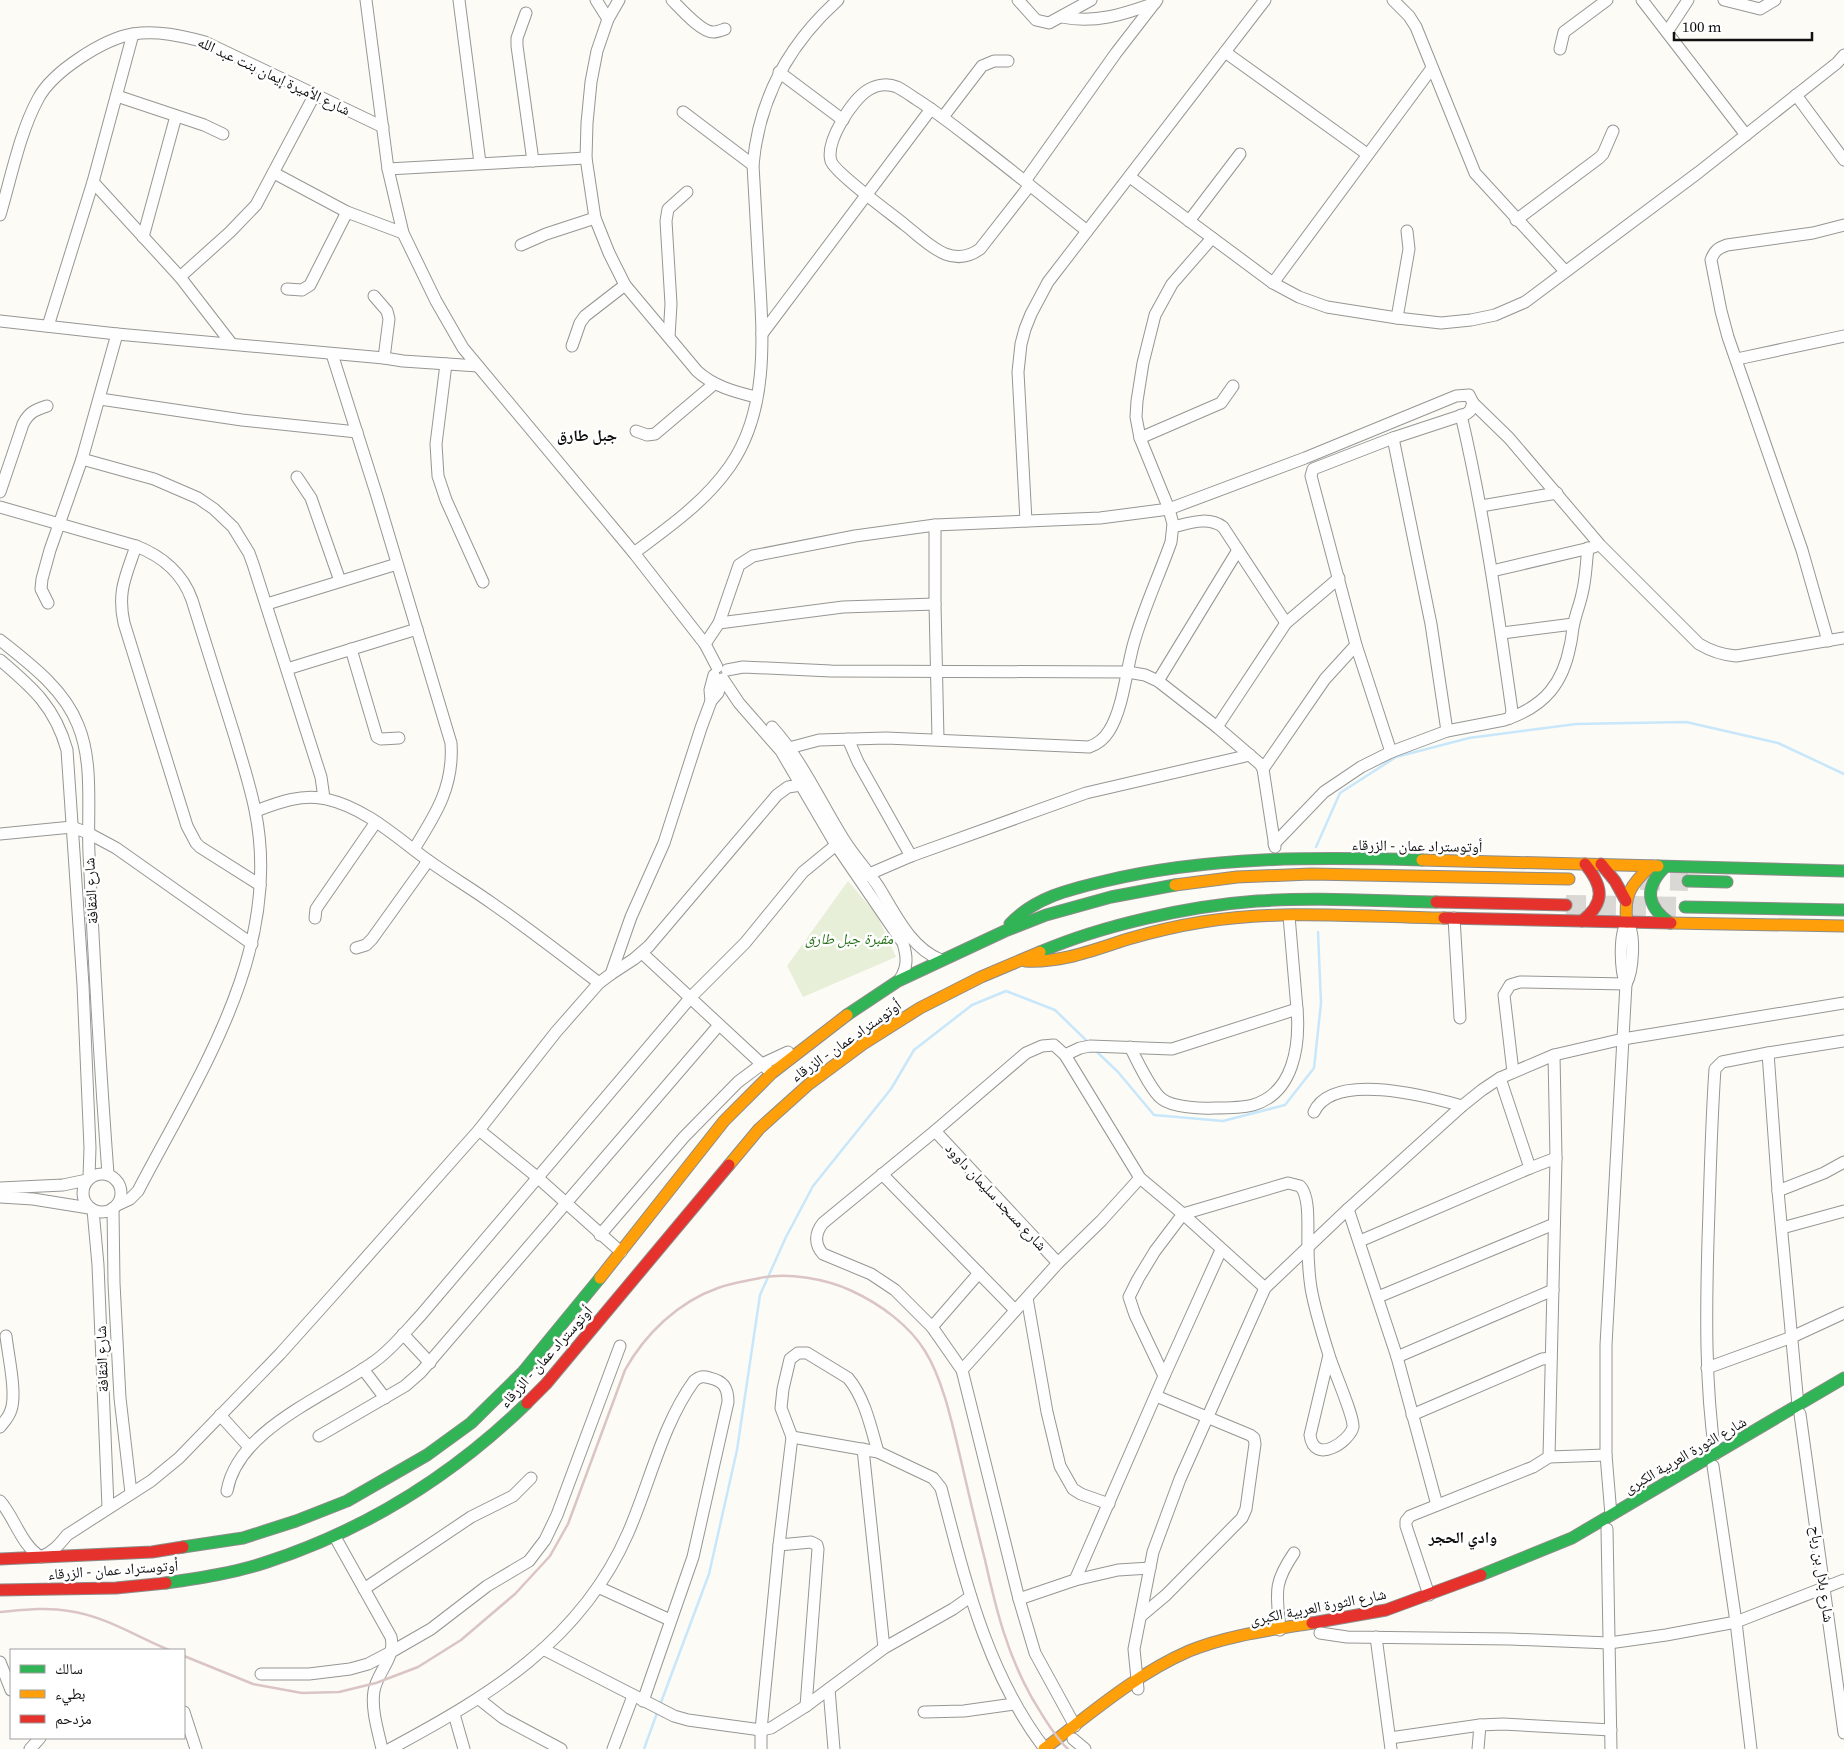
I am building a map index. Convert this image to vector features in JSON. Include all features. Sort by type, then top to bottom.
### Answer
[{"type":"main road","name":"أوتوستراد عمان - الزرقاء","points":[[1005,931],[1021,913],[1040,900],[1081,887],[1140,872],[1235,860],[1601,864],[1844,871]]},
{"type":"main road","points":[[1582,921],[1593,912],[1600,898],[1597,878],[1585,864]]},
{"type":"main road","points":[[1601,864],[1615,881],[1626,901]]},
{"type":"main road","points":[[1626,922],[1626,901],[1636,882],[1651,866]]},
{"type":"main road","points":[[1665,866],[1652,881],[1650,901],[1658,914],[1670,923]]},
{"type":"main road","points":[[1140,872],[1144,890]]},
{"type":"main road","name":"أوتوستراد عمان - الزرقاء","points":[[0,1559],[152,1552],[243,1538],[296,1522],[364,1492],[427,1455],[491,1405],[522,1373],[621,1252],[724,1121],[772,1073],[841,1019],[898,981],[1005,931],[1078,905],[1189,882],[1280,874],[1569,879]]},
{"type":"main road","points":[[1688,881],[1737,882]]},
{"type":"main road","name":"أوتوستراد عمان - الزرقاء","points":[[0,1590],[115,1588],[180,1581],[214,1575],[256,1564],[335,1537],[391,1508],[433,1482],[473,1452],[523,1408],[546,1384],[759,1129],[790,1099],[844,1057],[893,1025],[958,988],[1018,960],[1058,944],[1149,918],[1194,909],[1241,903],[1311,899],[1566,905]]},
{"type":"main road","points":[[1685,907],[1844,910]]},
{"type":"main road","name":"أوتوستراد عمان - الزرقاء","points":[[1018,960],[1034,962],[1064,960],[1151,933],[1197,923],[1243,917],[1454,918],[1844,926]]},
{"type":"main road","points":[[1149,918],[1151,933]]},
{"type":"main road","name":"شارع الثورة العربية الكبرى","points":[[1799,1410],[1844,1378]]},
{"type":"main road","name":"شارع الثورة العربية الكبرى","points":[[1044,1749],[1138,1684],[1217,1650],[1320,1633],[1374,1621],[1547,1557],[1607,1528],[1714,1460],[1799,1410],[1844,1387]]},
{"type":"main road","name":"شارع الثورة العربية الكبرى","points":[[1059,1749],[1073,1740],[1165,1662],[1206,1644],[1228,1638],[1373,1614],[1429,1595],[1572,1538],[1714,1460]]},
{"type":"street","points":[[366,0],[388,169],[403,233],[446,320],[463,348],[634,552],[705,644],[721,674],[740,703],[782,751],[836,846],[865,876],[918,946],[924,952],[941,960]]},
{"type":"street","points":[[459,0],[480,163]]},
{"type":"street","points":[[596,0],[608,19]]},
{"type":"street","points":[[619,0],[608,19],[596,51],[590,82],[586,158],[596,218],[609,253],[625,285],[704,378],[714,384],[756,397]]},
{"type":"street","points":[[672,0],[700,26],[707,30],[713,32],[725,29]]},
{"type":"street","points":[[634,552],[692,508],[724,473],[736,456],[750,427],[756,397],[762,334],[753,165],[755,142],[769,95],[779,72],[807,30],[838,0]]},
{"type":"street","points":[[1018,0],[1036,20],[1049,23],[1091,0]]},
{"type":"street","points":[[1026,521],[1018,389],[1021,344],[1031,314],[1040,296],[1087,231],[1264,0]]},
{"type":"street","points":[[1393,0],[1416,26],[1475,173],[1516,220],[1565,271]]},
{"type":"street","points":[[1560,49],[1564,32],[1607,0]]},
{"type":"street","points":[[1642,0],[1746,135]]},
{"type":"street","points":[[1666,32],[1688,0]]},
{"type":"street","points":[[1724,0],[1757,9],[1763,9],[1776,0]]},
{"type":"street","points":[[1062,17],[1074,20],[1112,18],[1156,1]]},
{"type":"street","points":[[1087,231],[1027,183],[943,117],[896,87],[878,86],[863,94],[843,120],[831,142],[831,160],[835,168],[867,195],[934,248],[957,258],[970,256],[980,249],[1027,183],[1116,52],[1156,1]]},
{"type":"street","points":[[526,12],[516,46],[533,161]]},
{"type":"street","points":[[48,326],[93,182],[133,34]]},
{"type":"street","name":"شارع الأميرة إيمان بنت عبد الله","points":[[0,215],[28,119],[39,97],[63,71],[85,54],[113,40],[133,34],[162,34],[205,42],[383,127]]},
{"type":"street","points":[[1225,52],[1367,154]]},
{"type":"street","points":[[1130,177],[1273,282],[1300,297],[1327,307],[1397,318],[1441,323],[1471,320],[1496,315],[1525,302],[1699,172],[1844,55]]},
{"type":"street","points":[[943,117],[982,66],[994,61],[1008,61]]},
{"type":"street","points":[[1273,282],[1432,68]]},
{"type":"street","points":[[779,72],[843,120]]},
{"type":"street","points":[[180,277],[244,218],[256,204],[274,174],[315,94]]},
{"type":"street","points":[[1796,95],[1844,160]]},
{"type":"street","points":[[117,96],[204,125],[223,134]]},
{"type":"street","points":[[762,334],[931,109]]},
{"type":"street","points":[[683,112],[753,165]]},
{"type":"street","points":[[143,237],[176,116]]},
{"type":"street","points":[[1516,220],[1599,158],[1613,131]]},
{"type":"street","points":[[1189,221],[1240,154]]},
{"type":"street","points":[[388,169],[586,158]]},
{"type":"street","points":[[274,174],[347,212],[403,233]]},
{"type":"street","points":[[93,182],[180,277],[231,343]]},
{"type":"street","points":[[669,337],[670,304],[666,221],[668,209],[687,192]]},
{"type":"street","points":[[286,288],[302,290],[310,285],[347,212]]},
{"type":"street","points":[[521,245],[546,234],[596,218]]},
{"type":"street","points":[[1828,641],[1802,550],[1721,311],[1710,260],[1718,248],[1813,233],[1844,225]]},
{"type":"street","points":[[1397,318],[1409,249],[1407,231]]},
{"type":"street","points":[[789,748],[819,740],[848,739],[938,740],[1035,746],[1089,747],[1104,738],[1112,725],[1128,672],[1133,645],[1168,551],[1173,527],[1169,509],[1140,438],[1136,417],[1143,364],[1155,315],[1172,284],[1212,238]]},
{"type":"street","points":[[572,346],[580,323],[585,316],[625,285]]},
{"type":"street","points":[[374,296],[387,311],[388,319],[384,358]]},
{"type":"street","points":[[0,321],[117,334],[231,343],[404,361],[478,366]]},
{"type":"street","points":[[48,603],[41,589],[42,579],[50,550],[82,459],[117,334]]},
{"type":"street","points":[[1736,359],[1844,336]]},
{"type":"street","points":[[332,354],[448,727],[452,758],[450,775],[443,800],[414,849]]},
{"type":"street","points":[[446,364],[436,444],[438,476],[446,500],[482,582]]},
{"type":"street","points":[[636,431],[647,435],[655,434],[714,384]]},
{"type":"street","points":[[1140,438],[1221,403],[1233,386]]},
{"type":"street","points":[[705,644],[720,623],[739,565],[753,556],[856,536],[935,525],[1100,518],[1169,509],[1305,458],[1456,396],[1469,395],[1473,403],[1509,438],[1557,493],[1600,546],[1699,644],[1724,655],[1736,656],[1844,638]]},
{"type":"street","points":[[100,399],[242,420],[357,432]]},
{"type":"street","points":[[1391,752],[1356,645],[1311,476],[1312,469],[1393,438],[1461,415],[1470,411],[1473,403]]},
{"type":"street","points":[[0,492],[27,415],[32,411],[47,406]]},
{"type":"street","points":[[1461,415],[1481,506],[1502,633],[1512,711],[1510,718]]},
{"type":"street","points":[[1393,438],[1431,624],[1447,731]]},
{"type":"street","points":[[82,459],[154,479],[198,498],[214,509],[233,527],[249,553],[267,604],[321,777],[324,798]]},
{"type":"street","points":[[297,477],[311,498],[340,581]]},
{"type":"street","points":[[1481,506],[1557,493]]},
{"type":"street","points":[[0,507],[136,546],[163,560],[176,572],[189,592],[235,738],[256,811],[260,861],[258,915],[252,944],[236,997],[188,1097],[135,1195],[103,1212],[33,1199],[0,1197]]},
{"type":"street","points":[[1173,527],[1201,521],[1215,522],[1223,527],[1286,623]]},
{"type":"street","points":[[935,525],[934,604],[938,740]]},
{"type":"street","points":[[136,546],[122,590],[120,606],[188,826],[200,847],[260,885]]},
{"type":"street","points":[[1492,572],[1600,546]]},
{"type":"street","points":[[1274,844],[1324,792],[1361,767],[1391,752],[1447,731],[1522,714],[1548,695],[1557,684],[1566,664],[1582,594],[1588,548]]},
{"type":"street","points":[[1158,682],[1238,550]]},
{"type":"street","points":[[267,604],[397,564]]},
{"type":"street","points":[[1217,727],[1286,623],[1339,578]]},
{"type":"street","points":[[720,623],[843,608],[934,604]]},
{"type":"street","points":[[1502,633],[1574,624]]},
{"type":"street","points":[[287,669],[417,629]]},
{"type":"street","name":"شارع الثقافة","points":[[0,640],[56,690],[73,713],[84,740],[87,755],[88,833],[99,1060],[108,1174]]},
{"type":"street","points":[[1263,769],[1325,679],[1356,645]]},
{"type":"street","points":[[352,649],[377,736],[381,739],[399,738]]},
{"type":"street","name":"شارع الثقافة","points":[[0,660],[38,694],[61,730],[67,750],[83,985],[89,1139],[88,1178]]},
{"type":"street","points":[[721,674],[743,667],[831,671],[1128,672],[1145,675],[1158,682],[1217,727],[1250,754],[1263,769],[1277,859]]},
{"type":"street","points":[[611,974],[631,917],[664,843],[711,701],[718,693],[721,674]]},
{"type":"street","points":[[721,674],[789,748],[865,876],[903,943],[906,963],[904,973],[898,981]]},
{"type":"street","points":[[848,739],[858,762],[911,856]]},
{"type":"street","points":[[865,876],[911,856],[1086,793],[1250,754]]},
{"type":"street","points":[[0,1501],[31,1548],[41,1556],[54,1550],[67,1535],[108,1507],[164,1472],[280,1354],[332,1296],[479,1130],[556,1032],[600,983],[642,954],[777,795],[788,787],[801,785]]},
{"type":"street","points":[[256,811],[286,801],[324,798],[350,807],[376,822],[493,904],[600,983]]},
{"type":"street","points":[[315,918],[316,909],[376,822]]},
{"type":"street","points":[[0,834],[72,826],[116,848],[252,944]]},
{"type":"street","points":[[227,1491],[229,1479],[235,1467],[249,1447],[261,1436],[295,1411],[377,1360],[404,1334],[691,997],[744,943],[804,872],[836,846]]},
{"type":"street","points":[[356,948],[366,945],[372,939],[428,860]]},
{"type":"street","points":[[1130,1047],[1154,1090],[1170,1103],[1206,1109],[1253,1105],[1271,1096],[1279,1089],[1288,1075],[1296,1055],[1299,1032],[1289,916]]},
{"type":"street","points":[[1454,918],[1460,1018]]},
{"type":"street","points":[[1611,1515],[1606,1455],[1607,1312],[1626,984],[1622,972],[1622,937],[1626,922]]},
{"type":"street","points":[[642,954],[772,1073]]},
{"type":"street","points":[[1513,1072],[1504,1001],[1506,989],[1510,985],[1520,982],[1626,984]]},
{"type":"street","points":[[1138,1684],[1134,1649],[1153,1552],[1160,1530],[1180,1479],[1265,1288],[1348,1209],[1462,1106],[1500,1078],[1554,1055],[1623,1038],[1844,1003]]},
{"type":"street","points":[[1065,1055],[1090,1046],[1172,1049],[1297,1009]]},
{"type":"street","points":[[319,1436],[385,1398],[409,1382],[430,1363],[720,1024]]},
{"type":"street","points":[[1751,1749],[1714,1460],[1708,1368],[1706,1325],[1711,1122],[1715,1069],[1722,1062],[1844,1041]]},
{"type":"street","points":[[1075,1726],[1035,1653],[1018,1599],[962,1370],[932,1327],[895,1290],[871,1274],[823,1254],[817,1243],[817,1231],[822,1223],[935,1131],[1026,1053],[1042,1046],[1054,1045],[1065,1055],[1140,1178],[1265,1288]]},
{"type":"street","points":[[600,1235],[667,1156],[710,1109],[738,1082],[762,1064],[802,1048]]},
{"type":"street","name":"شارع بلال بن رباح","points":[[1768,1053],[1778,1191],[1799,1410],[1844,1733]]},
{"type":"street","points":[[1549,1457],[1556,1158],[1554,1055]]},
{"type":"street","points":[[1500,1078],[1530,1168]]},
{"type":"street","points":[[1314,1112],[1318,1104],[1330,1096],[1344,1091],[1361,1089],[1413,1095],[1462,1106]]},
{"type":"street","points":[[479,1130],[537,1177],[621,1252]]},
{"type":"street","name":"شارع مسجد سليمان داوود","points":[[935,1131],[1058,1263]]},
{"type":"street","points":[[1360,1241],[1556,1158]]},
{"type":"street","points":[[1778,1191],[1824,1173],[1844,1162]]},
{"type":"street","points":[[0,1188],[54,1186],[102,1173],[116,1179],[120,1187],[121,1193],[115,1207]]},
{"type":"street","points":[[882,1174],[1015,1310]]},
{"type":"street","points":[[88,1178],[84,1184],[82,1194],[83,1199],[91,1209]]},
{"type":"street","points":[[962,1370],[1058,1263],[1101,1221],[1140,1178]]},
{"type":"street","points":[[120,1187],[132,1187],[142,1182]]},
{"type":"street","points":[[1164,1376],[1134,1315],[1129,1297],[1155,1251],[1183,1214],[1281,1185],[1293,1184],[1300,1186],[1305,1194],[1313,1294],[1329,1355],[1353,1426],[1351,1432],[1335,1446],[1322,1450],[1317,1449],[1310,1435],[1329,1355]]},
{"type":"street","name":"شارع الثقافة","points":[[115,1207],[114,1283],[120,1398],[131,1493]]},
{"type":"street","name":"شارع الثقافة","points":[[91,1209],[98,1265],[108,1507]]},
{"type":"street","points":[[1348,1209],[1397,1357],[1437,1505]]},
{"type":"street","points":[[1782,1228],[1844,1211]]},
{"type":"street","points":[[1378,1297],[1554,1224]]},
{"type":"street","points":[[1075,1580],[1221,1250]]},
{"type":"street","points":[[932,1327],[979,1273]]},
{"type":"street","points":[[1397,1357],[1553,1290]]},
{"type":"street","points":[[1026,1298],[1047,1412],[1060,1466],[1072,1489],[1109,1504]]},
{"type":"street","points":[[1708,1368],[1792,1336],[1844,1313]]},
{"type":"street","points":[[404,1334],[430,1363]]},
{"type":"street","points":[[0,1427],[12,1410],[14,1396],[6,1336]]},
{"type":"street","points":[[261,1674],[309,1674],[350,1669],[368,1664],[431,1629],[478,1592],[523,1566],[545,1540],[557,1515],[620,1346]]},
{"type":"street","points":[[761,1749],[761,1730],[779,1545],[792,1437],[781,1408],[790,1359],[798,1353],[807,1353],[848,1378],[854,1384],[861,1399],[878,1452]]},
{"type":"street","points":[[1412,1415],[1542,1359],[1551,1358]]},
{"type":"street","points":[[363,1369],[385,1398]]},
{"type":"street","points":[[390,1749],[480,1699],[544,1649],[568,1626],[598,1587],[626,1538],[673,1415],[682,1400],[698,1377],[718,1380],[726,1388],[728,1402],[693,1557],[643,1701],[613,1749]]},
{"type":"street","points":[[1141,1616],[1161,1599],[1242,1518],[1246,1509],[1255,1444],[1254,1438],[1156,1396]]},
{"type":"street","points":[[220,1415],[249,1447]]},
{"type":"street","points":[[792,1437],[878,1452],[920,1471],[938,1482],[970,1597],[998,1670],[1014,1704],[1044,1749]]},
{"type":"street","points":[[864,1449],[884,1648]]},
{"type":"street","points":[[1429,1595],[1407,1531],[1406,1521],[1410,1516],[1533,1467],[1549,1457],[1606,1455]]},
{"type":"street","points":[[364,1589],[465,1521],[513,1496],[531,1478]]},
{"type":"street","points":[[1607,1528],[1611,1749]]},
{"type":"street","points":[[335,1537],[391,1637],[391,1652],[376,1683],[373,1701],[382,1749]]},
{"type":"street","points":[[779,1545],[811,1542],[817,1545],[818,1549],[806,1706]]},
{"type":"street","points":[[1280,1630],[1277,1588],[1284,1568],[1294,1553]]},
{"type":"street","points":[[1018,1599],[1075,1580],[1118,1570],[1150,1568]]},
{"type":"street","points":[[1320,1633],[1347,1637],[1510,1639],[1609,1643],[1736,1622],[1844,1580]]},
{"type":"street","points":[[598,1587],[670,1620]]},
{"type":"street","points":[[544,1649],[674,1716],[688,1720],[761,1730],[778,1724],[806,1706],[884,1648],[970,1597]]},
{"type":"street","points":[[1376,1638],[1391,1744],[1480,1725],[1503,1724],[1611,1730]]},
{"type":"street","points":[[0,1662],[10,1687]]},
{"type":"street","points":[[829,1688],[834,1749]]},
{"type":"street","points":[[480,1699],[503,1718],[561,1749]]},
{"type":"street","points":[[924,1712],[964,1712],[1014,1704]]},
{"type":"street","points":[[454,1714],[464,1749]]},
{"type":"street","points":[[185,1715],[196,1749]]},
{"type":"street","points":[[1478,1749],[1480,1725]]},
{"type":"street","points":[[1073,1740],[1085,1749]]},
{"type":"green space","name":"مقبرة جبل طارق","points":[[848,881],[877,915],[896,957],[803,997],[787,966]]},
{"type":"waterway","points":[[1316,847],[1340,793],[1396,757],[1469,738],[1576,724],[1686,722],[1778,743],[1844,774]]},
{"type":"waterway","points":[[1096,1051],[1118,1072],[1154,1115],[1223,1121],[1285,1105],[1314,1068],[1321,1003],[1318,932]]},
{"type":"waterway","points":[[660,1705],[709,1574],[737,1450],[760,1295],[786,1237],[813,1186],[891,1089],[914,1050],[972,1005],[1006,991],[1055,1010],[1089,1043]]},
{"type":"waterway","points":[[644,1749],[657,1713]]},
{"type":"tunnel","points":[[1640,880],[1688,881]]},
{"type":"tunnel","points":[[1566,905],[1685,907]]},
{"type":"railway","points":[[185,1656],[253,1684],[302,1693],[339,1692],[376,1683],[418,1667],[461,1640],[515,1594],[550,1556],[568,1524],[625,1370],[642,1344],[653,1332],[689,1302],[718,1288],[733,1283],[771,1276],[795,1276],[831,1283],[873,1302],[911,1332],[925,1351],[937,1375],[954,1430],[993,1596],[1009,1648],[1032,1698],[1053,1732],[1068,1749]]},
{"type":"railway","points":[[0,1612],[34,1609],[69,1611],[108,1622],[167,1649]]},
{"type":"traffic: fast","points":[[1010,924],[1031,907],[1054,895],[1092,884],[1144,873],[1184,867],[1263,860],[1342,858],[1422,860]]},
{"type":"traffic: fast","points":[[1658,866],[1844,871]]},
{"type":"traffic: fast","points":[[1665,867],[1654,882],[1651,896],[1656,910],[1670,923]]},
{"type":"traffic: fast","points":[[1688,881],[1727,882]]},
{"type":"traffic: fast","points":[[847,1015],[898,981],[1005,931],[1046,915],[1111,897],[1175,885]]},
{"type":"traffic: fast","points":[[1040,952],[1118,925],[1203,907],[1257,901],[1302,899],[1436,902]]},
{"type":"traffic: fast","points":[[1685,907],[1844,910]]},
{"type":"traffic: fast","points":[[183,1547],[243,1538],[296,1521],[347,1501],[427,1455],[471,1423],[522,1373],[600,1278]]},
{"type":"traffic: fast","points":[[1481,1575],[1572,1538],[1844,1378]]},
{"type":"traffic: fast","points":[[166,1583],[217,1575],[255,1566],[339,1534],[373,1517],[438,1477],[469,1454],[527,1403]]},
{"type":"traffic: slow","points":[[1422,860],[1658,866]]},
{"type":"traffic: slow","points":[[1627,922],[1626,904],[1630,890],[1651,866]]},
{"type":"traffic: slow","points":[[1175,885],[1237,877],[1311,874],[1569,879]]},
{"type":"traffic: slow","points":[[1025,961],[1065,958],[1165,929],[1232,918],[1292,915],[1444,918]]},
{"type":"traffic: slow","points":[[1671,923],[1844,926]]},
{"type":"traffic: slow","points":[[729,1165],[759,1129],[809,1084],[863,1044],[920,1008],[981,977],[1040,952]]},
{"type":"traffic: slow","points":[[600,1278],[724,1121],[772,1073],[847,1015]]},
{"type":"traffic: slow","points":[[1044,1749],[1132,1683],[1169,1660],[1204,1645],[1234,1637],[1312,1623]]},
{"type":"traffic: jam","points":[[1582,921],[1595,907],[1599,894],[1596,880],[1585,864]]},
{"type":"traffic: jam","points":[[1601,864],[1615,881],[1626,901]]},
{"type":"traffic: jam","points":[[1436,902],[1566,905]]},
{"type":"traffic: jam","points":[[1444,918],[1671,923]]},
{"type":"traffic: jam","points":[[527,1403],[546,1384],[729,1165]]},
{"type":"traffic: jam","points":[[0,1559],[152,1552],[183,1547]]},
{"type":"traffic: jam","points":[[1312,1623],[1386,1610],[1481,1575]]},
{"type":"traffic: jam","points":[[0,1590],[116,1588],[166,1583]]},
{"type":"district","name":"جبل طارق","points":[[587,435]]},
{"type":"district","name":"وادي الحجر","points":[[1463,1537]]}]
